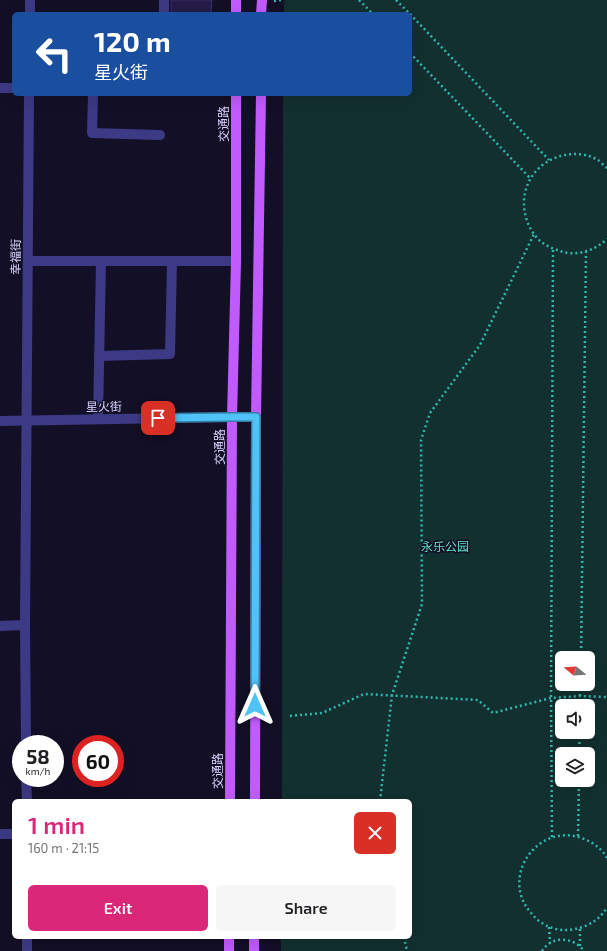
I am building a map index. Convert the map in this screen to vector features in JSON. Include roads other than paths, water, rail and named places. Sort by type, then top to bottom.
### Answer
[{"type":"main road","points":[[236,0],[236,12]]},
{"type":"main road","points":[[261,12],[262,0]]},
{"type":"main road","name":"交通路","points":[[230,799],[232,417],[236,261],[236,96]]},
{"type":"main road","points":[[255,799],[256,417],[261,96]]},
{"type":"main road","points":[[229,939],[229,951]]},
{"type":"main road","points":[[254,939],[254,951]]},
{"type":"street","points":[[30,0],[30,12]]},
{"type":"street","points":[[164,0],[164,12]]},
{"type":"street","points":[[0,88],[12,88]]},
{"type":"street","name":"幸福街","points":[[26,735],[25,625],[29,96]]},
{"type":"street","points":[[93,96],[92,133],[160,135]]},
{"type":"street","points":[[28,261],[236,261]]},
{"type":"street","points":[[98,419],[101,261]]},
{"type":"street","points":[[99,356],[170,354],[172,261]]},
{"type":"street","name":"星火街","points":[[0,421],[256,417]]},
{"type":"street","points":[[0,626],[25,625]]},
{"type":"street","points":[[26,787],[27,799]]},
{"type":"street","points":[[0,834],[12,834]]},
{"type":"street","points":[[27,939],[27,951]]},
{"type":"park label","name":"永乐公园","points":[[445,546]]}]
